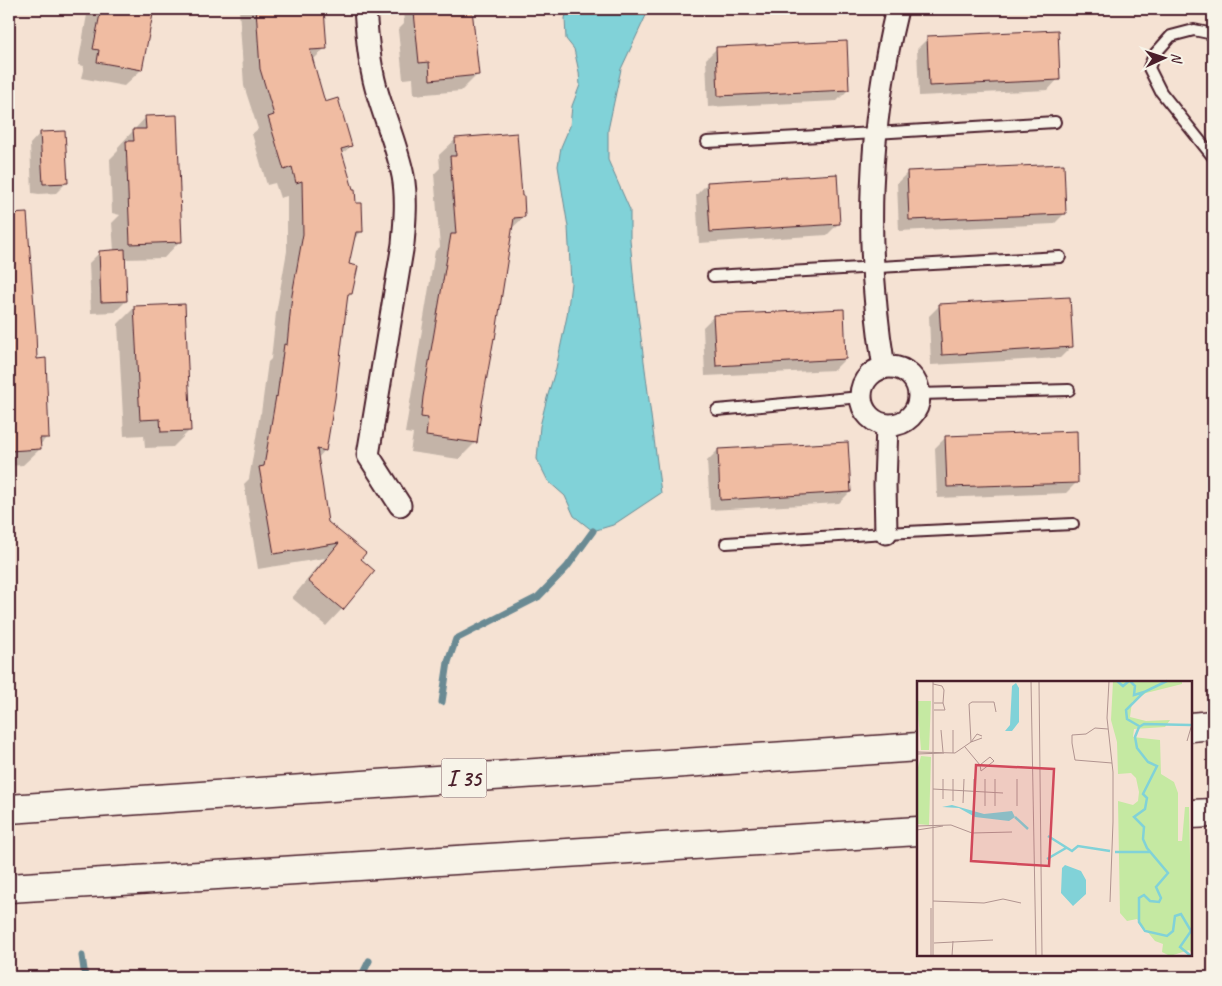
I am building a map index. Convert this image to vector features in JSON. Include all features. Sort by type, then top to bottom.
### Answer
[{"type":"highway","points":[[1192,726],[1213,725]]},
{"type":"highway","name":"I 35","points":[[9,809],[917,747]]},
{"type":"highway","points":[[1192,814],[1213,813]]},
{"type":"highway","points":[[9,888],[917,831]]},
{"type":"street","points":[[365,9],[367,41],[374,78],[403,176],[406,210],[403,244],[368,455],[400,505]]},
{"type":"street","points":[[884,368],[878,333],[872,268],[871,195],[875,133],[882,82],[897,9]]},
{"type":"street","points":[[889,367],[898,368],[907,373],[914,380],[919,394],[918,404],[910,417],[902,422],[887,425],[878,422],[867,414],[861,397],[862,388],[866,380],[875,371],[889,367]]},
{"type":"street","points":[[886,533],[887,425]]},
{"type":"lane","points":[[1213,34],[1194,30],[1171,36],[1154,56],[1149,68],[1161,92],[1213,157]]},
{"type":"lane","points":[[707,142],[1055,122]]},
{"type":"lane","points":[[713,276],[1060,257]]},
{"type":"lane","points":[[919,394],[1069,390]]},
{"type":"lane","points":[[717,410],[861,397]]},
{"type":"lane","points":[[726,543],[1073,524]]},
{"type":"water","points":[[568,9],[649,9],[621,69],[608,130],[608,160],[630,210],[630,239],[634,284],[661,493],[613,525],[593,531],[574,516],[565,496],[548,481],[537,459],[540,426],[556,368],[567,316],[571,283],[568,227],[558,166],[561,147],[570,126],[572,106],[580,85],[574,49],[566,39],[565,18]]},
{"type":"building","points":[[101,9],[154,9],[142,70],[97,62],[99,50],[93,49]]},
{"type":"building","points":[[256,9],[324,9],[327,49],[310,50],[325,102],[338,98],[352,146],[341,149],[353,189],[355,189],[356,203],[362,203],[363,232],[356,232],[349,264],[358,266],[352,294],[348,294],[335,398],[326,451],[317,449],[328,522],[366,553],[361,559],[375,571],[343,610],[308,581],[339,543],[274,554],[259,467],[264,466],[277,397],[284,344],[287,345],[292,295],[303,234],[302,181],[296,183],[292,167],[284,170],[268,117],[274,115],[260,69]]},
{"type":"building","points":[[420,9],[472,9],[479,75],[430,80],[429,62],[419,63],[414,12],[420,11]]},
{"type":"building","points":[[1058,30],[1060,80],[929,86],[927,36]]},
{"type":"building","points":[[847,41],[849,90],[718,96],[716,47]]},
{"type":"building","points":[[177,115],[182,242],[130,244],[126,141],[134,141],[133,129],[146,129],[145,116]]},
{"type":"building","points":[[65,131],[68,183],[43,184],[40,132]]},
{"type":"building","points":[[517,133],[525,217],[514,218],[477,443],[426,436],[428,418],[421,417],[423,397],[451,234],[456,234],[450,156],[456,156],[455,138]]},
{"type":"building","points":[[1064,164],[1066,214],[909,220],[907,171]]},
{"type":"building","points":[[837,174],[840,224],[710,232],[707,182]]},
{"type":"building","points":[[27,213],[37,359],[46,358],[49,438],[40,438],[41,449],[9,451],[9,214]]},
{"type":"building","points":[[125,249],[127,301],[101,302],[99,251]]},
{"type":"building","points":[[1070,297],[1073,347],[942,355],[939,304]]},
{"type":"building","points":[[185,304],[191,431],[161,432],[160,419],[140,420],[134,306]]},
{"type":"building","points":[[844,309],[846,359],[716,366],[713,315]]},
{"type":"building","points":[[1077,431],[1078,483],[947,487],[945,436]]},
{"type":"building","points":[[848,442],[851,492],[720,500],[718,449]]},
{"type":"waterway","points":[[442,702],[448,662],[456,639],[538,597],[567,567],[593,531]]},
{"type":"waterway","points":[[82,956],[85,977]]},
{"type":"waterway","points":[[361,977],[369,961]]}]
